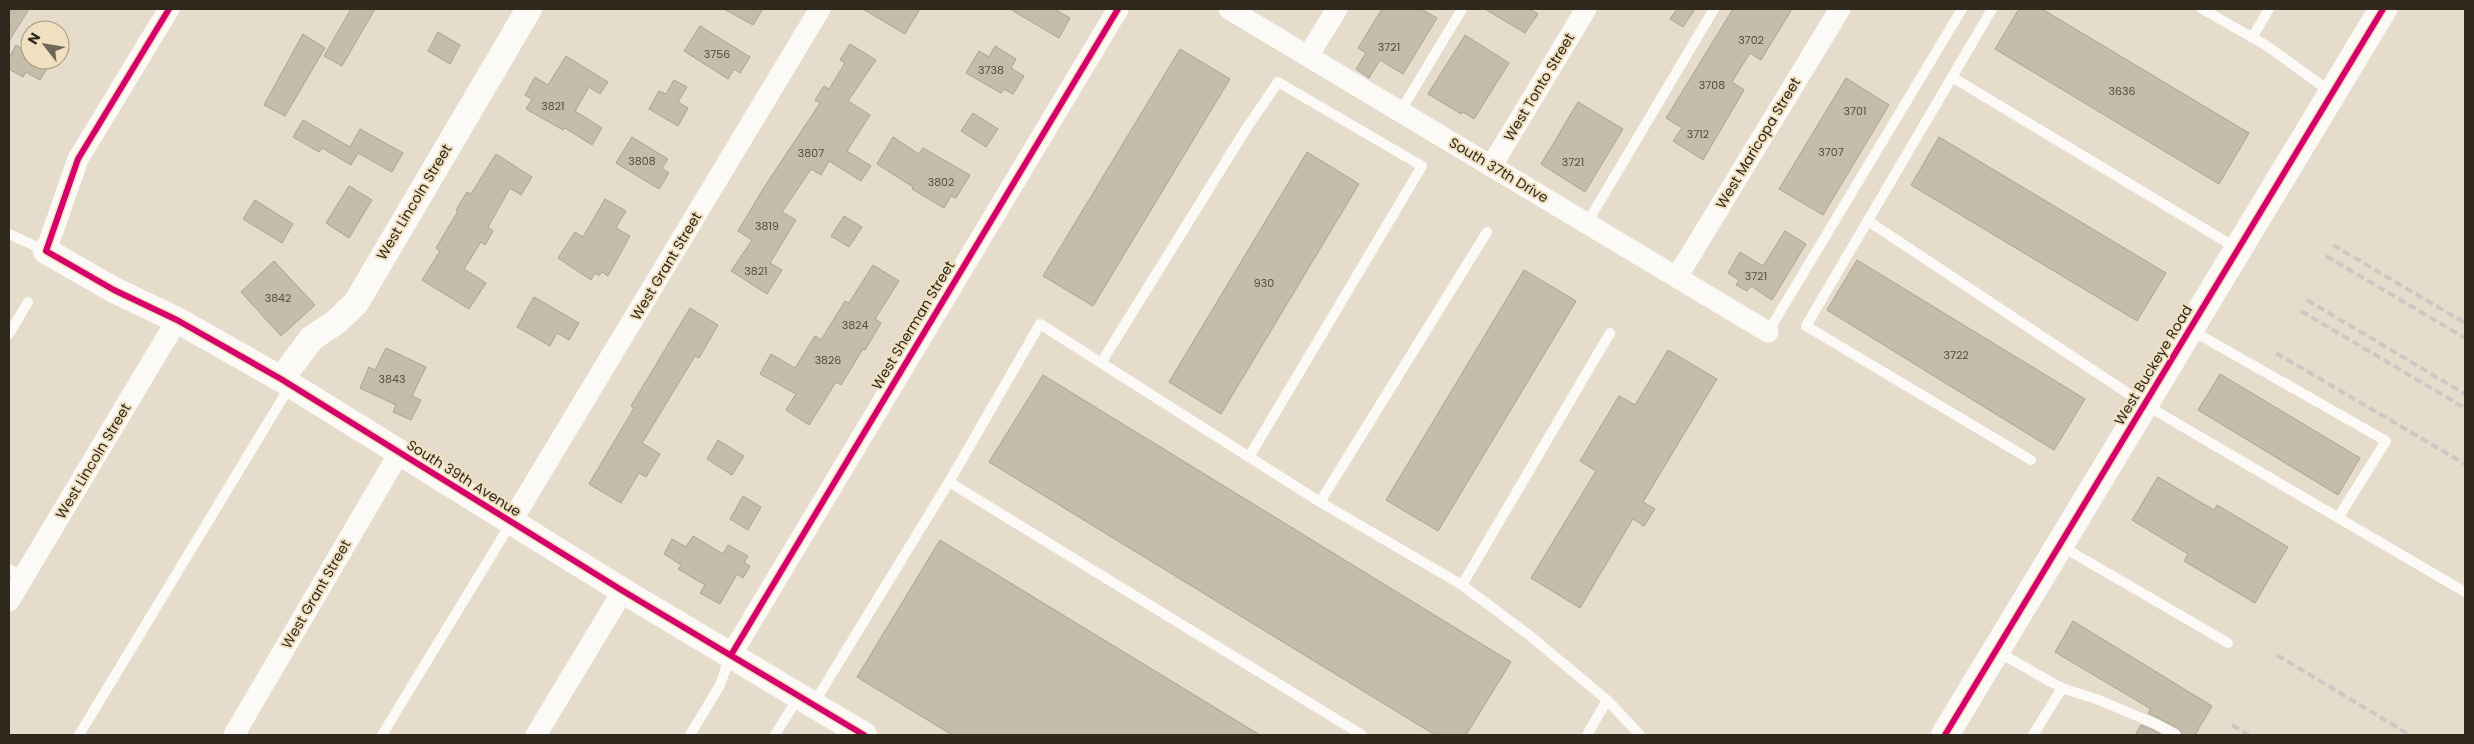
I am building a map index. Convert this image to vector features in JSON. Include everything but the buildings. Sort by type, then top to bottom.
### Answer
[{"type":"main road","name":"West Buckeye Road","points":[[1945,735],[2058,544],[2383,9]]},
{"type":"street","points":[[46,251],[78,159],[168,9]]},
{"type":"street","name":"West Lincoln Street","points":[[286,382],[312,338],[336,322],[356,303],[528,9]]},
{"type":"street","name":"West Grant Street","points":[[511,522],[820,9]]},
{"type":"street","name":"West Sherman Street","points":[[731,655],[1118,9]]},
{"type":"street","name":"South 37th Drive","points":[[1229,9],[1768,332]]},
{"type":"street","points":[[1308,56],[1337,9]]},
{"type":"street","name":"West Tonto Street","points":[[1492,165],[1586,9]]},
{"type":"street","name":"West Maricopa Street","points":[[1677,277],[1840,9]]},
{"type":"street","name":"South 39th Avenue","points":[[46,251],[114,290],[177,320],[286,382],[623,591],[864,735]]},
{"type":"street","name":"West Lincoln Street","points":[[9,601],[16,573],[177,320]]},
{"type":"street","name":"West Grant Street","points":[[234,735],[399,453]]},
{"type":"street","points":[[536,735],[623,591]]},
{"type":"lane","points":[[1400,112],[1462,9]]},
{"type":"lane","points":[[1587,223],[1714,9]]},
{"type":"lane","points":[[1768,332],[1962,9]]},
{"type":"lane","points":[[1992,9],[1806,326],[2031,460]]},
{"type":"lane","points":[[2202,9],[2252,38],[2332,93]]},
{"type":"lane","points":[[2252,38],[2269,9]]},
{"type":"lane","points":[[1952,77],[2238,249]]},
{"type":"lane","points":[[1102,363],[1246,129],[1278,82],[1422,166],[1249,457]]},
{"type":"lane","points":[[1868,221],[2144,404],[2465,592]]},
{"type":"lane","points":[[1320,502],[1486,232]]},
{"type":"lane","points":[[9,234],[46,251]]},
{"type":"lane","points":[[9,334],[28,302]]},
{"type":"lane","points":[[775,735],[807,700],[949,482],[1040,324],[1320,502],[1462,585],[1529,635],[1607,700],[1640,735]]},
{"type":"lane","points":[[2190,329],[2386,441],[2338,518]]},
{"type":"lane","points":[[1462,585],[1610,333]]},
{"type":"lane","points":[[79,735],[286,382]]},
{"type":"lane","points":[[949,482],[1362,735]]},
{"type":"lane","points":[[382,735],[511,522]]},
{"type":"lane","points":[[2058,544],[2228,643]]},
{"type":"lane","points":[[1996,650],[2062,688],[2100,700],[2156,724],[2176,735]]},
{"type":"lane","points":[[690,735],[720,685],[731,655]]},
{"type":"lane","points":[[2033,735],[2062,688]]},
{"type":"lane","points":[[1587,735],[1607,700]]},
{"type":"railway","points":[[2333,245],[2465,323]]},
{"type":"railway","points":[[2326,256],[2465,338]]},
{"type":"railway","points":[[2307,300],[2465,394]]},
{"type":"railway","points":[[2301,311],[2465,408]]},
{"type":"railway","points":[[2276,353],[2465,464]]},
{"type":"railway","points":[[2277,655],[2410,735]]},
{"type":"railway","points":[[2232,725],[2249,735]]},
{"type":"cycle path","points":[[169,9],[78,159],[46,251],[114,290],[177,320],[281,379],[623,591],[864,735]]},
{"type":"cycle path","points":[[731,655],[1118,9]]},
{"type":"cycle path","points":[[1945,735],[2383,9]]}]
